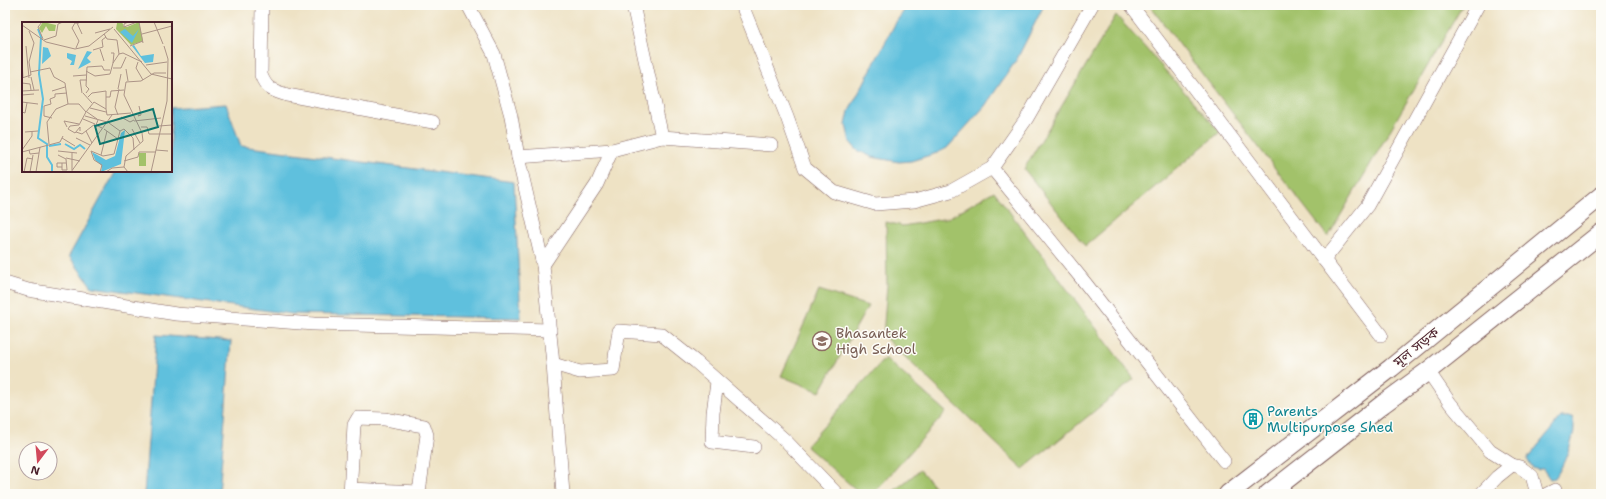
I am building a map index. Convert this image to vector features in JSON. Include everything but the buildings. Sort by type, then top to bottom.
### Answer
[{"type":"street","points":[[262,5],[261,75],[265,85],[287,95],[433,122]]},
{"type":"street","points":[[468,5],[494,54],[511,116],[518,157],[543,265],[553,364],[563,494]]},
{"type":"street","points":[[633,5],[662,137]]},
{"type":"street","points":[[742,5],[787,117],[805,168],[834,192],[875,204],[914,201],[951,191],[992,168],[1027,118],[1092,5]]},
{"type":"street","points":[[1131,5],[1381,336]]},
{"type":"street","points":[[1324,260],[1367,206],[1478,5]]},
{"type":"street","points":[[518,157],[612,150],[662,137],[771,145]]},
{"type":"street","points":[[543,265],[597,184],[612,150]]},
{"type":"street","points":[[992,168],[1086,284],[1224,461]]},
{"type":"street","name":"মূল সড়ক","points":[[1228,494],[1367,386],[1601,196]]},
{"type":"street","name":"মূল সড়ক","points":[[1268,494],[1383,404],[1428,371],[1601,233]]},
{"type":"street","points":[[5,283],[28,290],[176,314],[314,324],[550,330]]},
{"type":"street","points":[[553,364],[580,372],[613,370],[619,331],[661,334],[696,362],[786,442],[837,494]]},
{"type":"street","points":[[1428,371],[1440,390],[1479,440],[1490,451],[1512,465],[1520,467],[1532,476],[1537,494]]},
{"type":"street","points":[[717,382],[713,413],[712,442],[754,447]]},
{"type":"street","points":[[1367,386],[1383,404]]},
{"type":"street","points":[[358,418],[385,419],[424,426],[427,435],[419,492],[350,491],[354,425],[358,418]]},
{"type":"street","points":[[1481,494],[1497,477],[1512,465]]},
{"type":"street","points":[[1547,494],[1555,490],[1554,494]]},
{"type":"green space","points":[[1149,5],[1420,6],[1463,5],[1328,237]]},
{"type":"green space","points":[[1116,15],[1220,132],[1085,246],[1024,169]]},
{"type":"green space","points":[[994,191],[1134,379],[1023,469],[883,336],[887,285],[886,222],[903,226],[948,218]]},
{"type":"green space","name":"Bhasantek High School","points":[[819,290],[868,306],[820,392],[781,376]]},
{"type":"green space","points":[[885,358],[946,412],[873,494],[861,494],[806,446]]},
{"type":"green space","points":[[920,470],[941,494],[890,494]]},
{"type":"water","points":[[908,5],[1044,5],[1017,59],[985,106],[947,148],[937,153],[911,161],[899,162],[872,157],[857,150],[850,142],[846,125],[849,111],[896,22]]},
{"type":"water","points":[[226,104],[241,146],[514,182],[521,318],[292,314],[92,287],[69,256],[115,172],[172,172],[172,108]]},
{"type":"water","points":[[156,335],[231,341],[219,494],[144,494]]},
{"type":"water","points":[[1561,417],[1572,417],[1574,432],[1568,453],[1561,468],[1555,478],[1550,479],[1543,469],[1539,470],[1532,468],[1527,459]]},
{"type":"place","name":"Bhasantek High School","points":[[822,341]]},
{"type":"place","name":"Parents Multipurpose Shed","points":[[1253,419]]}]
